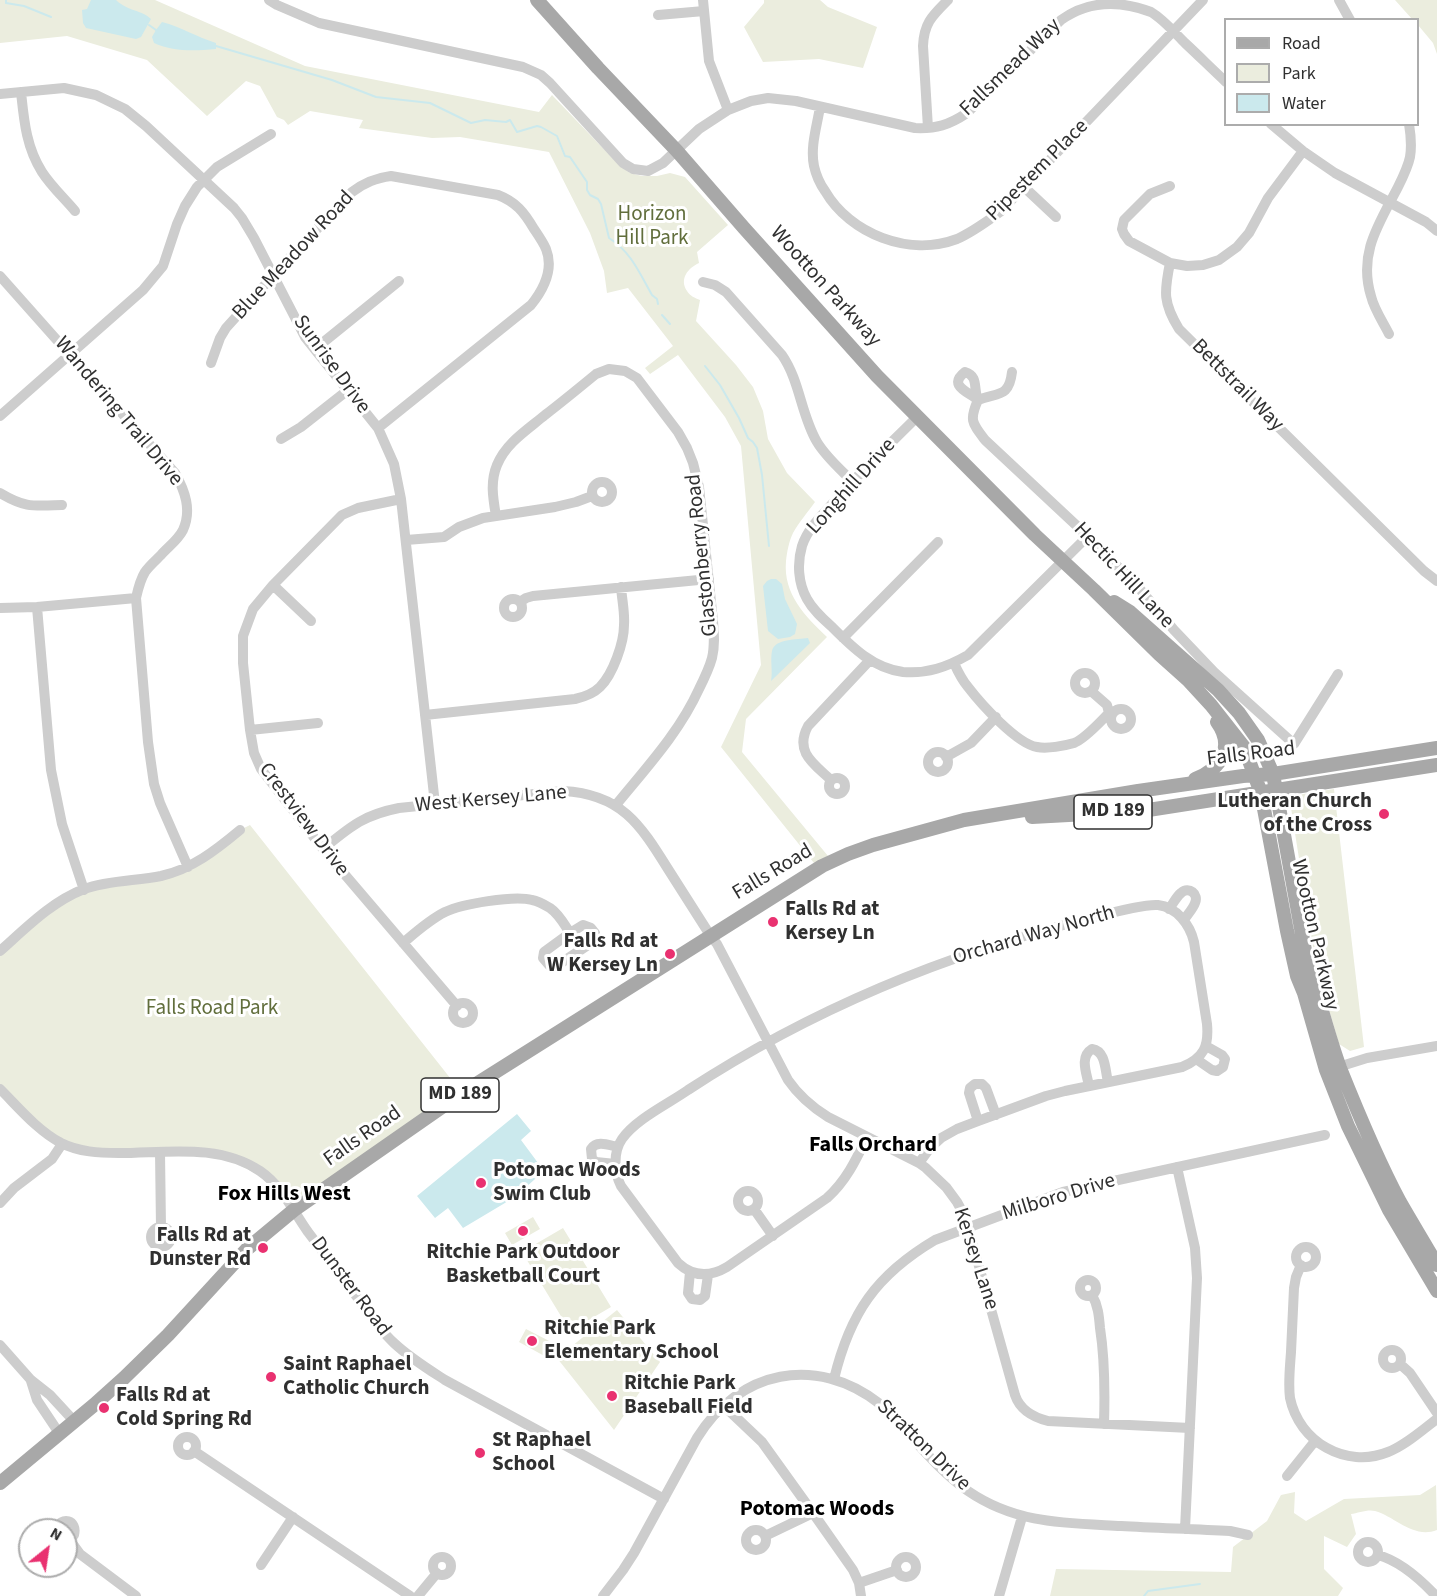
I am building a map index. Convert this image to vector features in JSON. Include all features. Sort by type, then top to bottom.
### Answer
[{"type":"main road","name":"Wootton Parkway","points":[[537,0],[677,151],[877,376],[1035,535],[1188,680],[1226,722],[1244,747],[1256,774],[1261,793],[1297,976],[1326,1070],[1344,1117],[1383,1200],[1437,1291]]},
{"type":"main road","name":"Wootton Parkway","points":[[1094,590],[1130,612],[1218,690],[1239,713],[1258,740],[1273,774],[1308,967],[1325,1023],[1374,1148],[1437,1265]]},
{"type":"main road","points":[[1159,654],[1169,670],[1218,723],[1225,736],[1222,757],[1212,770],[1168,787]]},
{"type":"main road","name":"Falls Road","points":[[0,1483],[94,1405],[145,1358],[247,1249],[294,1210],[462,1093],[822,866],[848,854],[904,835],[964,820],[1168,787],[1256,774],[1273,774],[1437,748]]},
{"type":"main road","name":"Falls Road","points":[[964,820],[1142,811],[1437,765]]},
{"type":"street","name":"Fallsmead Way","points":[[269,0],[320,23],[523,67],[542,75],[622,163],[633,169],[648,171],[663,163],[699,129],[728,110],[768,98],[796,101],[915,128],[951,123],[967,113],[1060,20],[1085,4],[1097,1],[1120,1],[1153,13],[1224,79]]},
{"type":"street","points":[[928,128],[924,33],[932,16],[948,0]]},
{"type":"street","name":"Pipestem Place","points":[[820,107],[813,154],[814,168],[820,184],[842,214],[877,237],[908,244],[928,244],[956,239],[980,227],[1000,212],[1203,0]]},
{"type":"street","points":[[1339,0],[1349,18]]},
{"type":"street","points":[[658,15],[704,6],[709,61],[728,110]]},
{"type":"street","name":"Sunrise Drive","points":[[0,94],[64,88],[96,95],[125,109],[146,126],[204,179],[242,218],[305,337],[378,428],[398,478],[435,804]]},
{"type":"street","points":[[21,92],[26,132],[32,152],[42,173],[75,211]]},
{"type":"street","points":[[1273,126],[1303,151],[1335,173],[1426,222],[1437,231]]},
{"type":"street","points":[[1389,334],[1371,297],[1367,267],[1372,238],[1410,159],[1412,140],[1409,126]]},
{"type":"street","points":[[0,416],[143,290],[163,266],[185,206],[204,179],[217,167],[271,134]]},
{"type":"street","points":[[1170,186],[1150,194],[1124,220],[1122,229],[1124,234],[1129,241],[1170,263],[1186,266],[1203,265],[1219,260],[1237,247],[1249,233],[1268,198],[1303,151]]},
{"type":"street","name":"Blue Meadow Road","points":[[212,363],[220,338],[226,328],[352,192],[364,183],[391,176],[498,195],[510,200],[526,214],[546,250],[547,275],[539,295],[531,305],[378,428]]},
{"type":"street","points":[[1024,187],[1056,217]]},
{"type":"street","name":"Bettstrail Way","points":[[1170,263],[1165,295],[1170,314],[1179,329],[1424,571],[1437,581]]},
{"type":"street","name":"Wandering Trail Drive","points":[[1,280],[175,473],[186,496],[188,512],[183,530],[146,571],[138,586],[136,598],[148,742],[154,784],[159,803],[188,867]]},
{"type":"street","points":[[315,348],[399,281]]},
{"type":"street","points":[[703,282],[715,285],[726,292],[788,363],[818,444],[852,481]]},
{"type":"street","name":"Glastonberry Road","points":[[496,516],[492,492],[493,482],[496,467],[503,453],[517,438],[596,374],[609,369],[625,370],[637,378],[678,432],[693,463],[699,487],[709,579],[714,640],[712,658],[689,710],[676,730],[616,805]]},
{"type":"street","name":"Hectic Hill Lane","points":[[1012,372],[1009,388],[1004,393],[978,400],[973,425],[985,440],[1134,582],[1174,630],[1207,664],[1294,744],[1338,674]]},
{"type":"street","points":[[280,439],[301,427],[348,390]]},
{"type":"street","name":"Longhill Drive","points":[[917,417],[852,481],[810,528],[798,562],[800,581],[807,599],[815,611],[854,649],[878,665],[901,672],[922,672],[954,663],[978,646],[1087,537]]},
{"type":"street","points":[[0,493],[18,503],[33,506],[62,505]]},
{"type":"street","points":[[406,540],[444,537],[459,527],[483,518],[555,507],[592,496]]},
{"type":"street","name":"Crestview Drive","points":[[401,499],[358,508],[342,515],[273,585],[253,609],[243,636],[243,663],[250,730],[254,753],[261,769],[323,849],[457,1006]]},
{"type":"street","points":[[843,638],[938,542]]},
{"type":"street","points":[[520,602],[533,596],[709,579]]},
{"type":"street","points":[[273,585],[311,621]]},
{"type":"street","points":[[425,715],[575,699],[593,692],[608,677],[620,650],[624,627],[621,587]]},
{"type":"street","points":[[0,608],[136,598]]},
{"type":"street","points":[[37,607],[51,770],[62,824],[84,890]]},
{"type":"street","points":[[831,780],[808,758],[803,748],[804,733],[807,726],[870,660]]},
{"type":"street","points":[[954,663],[968,688],[996,717],[1023,742],[1037,747],[1045,748],[1074,743],[1111,714],[1107,705],[1091,691]]},
{"type":"street","points":[[946,757],[971,743],[996,717]]},
{"type":"street","points":[[250,730],[318,723]]},
{"type":"street","name":"West Kersey Lane","points":[[323,849],[348,828],[380,811],[563,791],[590,795],[616,805],[630,816],[649,838],[710,935]]},
{"type":"street","points":[[0,951],[47,909],[67,897],[95,886],[162,876],[188,867],[209,856],[240,830]]},
{"type":"street","points":[[920,1163],[930,1148],[941,1138],[978,1121],[1046,1096],[1182,1067],[1196,1059],[1206,1046],[1208,1035],[1194,942],[1184,920],[1169,909],[1181,893],[1188,890],[1192,891],[1197,901],[1184,920]]},
{"type":"street","points":[[403,943],[434,918],[453,909],[478,902],[520,898],[533,900],[549,907],[558,915],[570,933]]},
{"type":"street","name":"Orchard Way North","points":[[618,1148],[626,1134],[644,1120],[716,1072],[825,1012],[876,989],[944,962],[1012,939],[1143,907],[1158,905],[1169,909]]},
{"type":"street","points":[[583,925],[593,929],[595,937],[594,941],[555,967],[546,964],[543,958],[546,950],[570,933],[583,925]]},
{"type":"street","name":"Kersey Lane","points":[[710,935],[717,944],[788,1080],[805,1101],[828,1117],[920,1163],[946,1187],[963,1213],[968,1227],[1015,1395],[1021,1407],[1034,1417],[1048,1421],[1190,1428]]},
{"type":"street","points":[[1196,1059],[1212,1070],[1217,1071],[1223,1067],[1225,1059],[1206,1046]]},
{"type":"street","points":[[1326,1070],[1367,1058],[1437,1046]]},
{"type":"street","points":[[1089,1086],[1084,1058],[1086,1052],[1092,1049],[1102,1054],[1108,1082]]},
{"type":"street","points":[[978,1121],[969,1093],[970,1088],[975,1084],[982,1084],[986,1088],[996,1115]]},
{"type":"street","points":[[0,1089],[33,1122],[62,1144],[52,1159],[14,1188],[0,1203]]},
{"type":"street","name":"Milboro Drive","points":[[834,1379],[842,1348],[852,1324],[871,1294],[893,1269],[935,1240],[1063,1192],[1325,1135]]},
{"type":"street","points":[[615,1164],[592,1160],[590,1154],[594,1145],[598,1143],[618,1148],[615,1164],[621,1186],[678,1263],[690,1272],[708,1275],[720,1271],[773,1236],[817,1206],[837,1189],[852,1167],[867,1137]]},
{"type":"street","name":"Dunster Road","points":[[62,1144],[92,1152],[210,1153],[242,1162],[260,1171],[285,1197],[372,1319],[393,1343],[446,1380],[664,1499]]},
{"type":"street","points":[[160,1152],[161,1228]]},
{"type":"street","points":[[1177,1167],[1193,1240],[1197,1291],[1185,1529]]},
{"type":"street","points":[[754,1209],[773,1236]]},
{"type":"street","points":[[1301,1265],[1294,1288],[1289,1390],[1298,1421],[1315,1441],[1338,1454],[1360,1458],[1378,1456],[1395,1450],[1437,1419]]},
{"type":"street","points":[[690,1272],[688,1293],[692,1299],[700,1300],[705,1296],[708,1275]]},
{"type":"street","points":[[1092,1295],[1096,1303],[1104,1354],[1106,1379],[1104,1424]]},
{"type":"street","points":[[0,1345],[31,1380],[50,1395],[74,1421]]},
{"type":"street","points":[[1400,1364],[1410,1373],[1437,1413]]},
{"type":"street","name":"Stratton Drive","points":[[603,1596],[634,1553],[706,1425],[723,1405],[743,1390],[779,1377],[807,1375],[834,1379],[856,1388],[880,1404],[961,1486],[991,1505],[1022,1517],[1060,1523],[1230,1531],[1248,1535]]},
{"type":"street","points":[[31,1380],[37,1400],[59,1433]]},
{"type":"street","points":[[723,1405],[762,1442],[845,1558],[859,1583],[861,1596]]},
{"type":"street","points":[[1287,1476],[1315,1441]]},
{"type":"street","points":[[194,1451],[410,1596]]},
{"type":"street","points":[[765,1536],[813,1513]]},
{"type":"street","points":[[261,1565],[293,1517]]},
{"type":"street","points":[[999,1596],[1022,1517]]},
{"type":"street","points":[[78,1552],[136,1596]]},
{"type":"street","points":[[1378,1555],[1395,1562],[1431,1594]]},
{"type":"street","points":[[859,1583],[897,1570]]},
{"type":"street","points":[[418,1596],[437,1573]]},
{"type":"green space","name":"Horizon Hill Park","points":[[0,0],[155,0],[305,66],[539,112],[552,95],[620,166],[630,173],[657,176],[670,173],[685,177],[728,225],[697,252],[699,263],[688,271],[684,278],[688,293],[700,300],[696,321],[753,387],[763,411],[768,439],[787,473],[815,502],[798,525],[789,543],[786,573],[797,604],[827,637],[746,719],[742,752],[828,856],[814,863],[721,747],[761,665],[741,446],[725,417],[678,355],[650,374],[645,368],[673,346],[628,288],[607,293],[604,271],[590,233],[549,152],[460,137],[432,138],[359,128],[363,120],[310,111],[288,125],[277,117],[260,86],[246,81],[207,116],[147,60],[67,36],[0,43]]},
{"type":"green space","points":[[764,0],[820,0],[828,7],[877,27],[863,68],[819,59],[763,62],[744,27]]},
{"type":"green space","points":[[1395,0],[1437,0],[1437,54],[1433,43],[1419,26],[1419,18],[1411,18]]},
{"type":"green space","points":[[1334,789],[1364,1047],[1350,1051],[1339,1044],[1314,953],[1291,808],[1294,798],[1303,794]]},
{"type":"green space","name":"Falls Road Park","points":[[250,825],[462,1093],[294,1210],[274,1183],[218,1154],[104,1153],[62,1144],[0,1089],[0,952],[67,897],[188,867]]},
{"type":"green space","name":"Ritchie Park Outdoor Basketball Court","points":[[533,1217],[540,1229],[512,1245],[505,1233]]},
{"type":"green space","points":[[563,1228],[611,1307],[570,1331],[522,1252]]},
{"type":"green space","name":"Ritchie Park Baseball Field","points":[[617,1310],[660,1362],[614,1430],[557,1358]]},
{"type":"green space","points":[[526,1329],[555,1344],[548,1358],[519,1342]]},
{"type":"green space","points":[[1436,1485],[1437,1530],[1420,1532],[1412,1530],[1383,1514],[1369,1510],[1351,1514],[1356,1534],[1347,1547],[1324,1536],[1324,1569],[1343,1588],[1338,1596],[1050,1596],[1056,1569],[1231,1572],[1233,1547],[1267,1521],[1281,1495],[1295,1492],[1294,1513],[1306,1521],[1344,1499],[1420,1495]]},
{"type":"water","points":[[91,0],[116,0],[151,19],[141,37],[136,39],[86,28],[83,23],[82,10],[87,9]]},
{"type":"water","points":[[162,22],[216,43],[216,49],[184,50],[154,43],[152,37]]},
{"type":"water","points":[[771,579],[776,579],[782,584],[785,599],[797,624],[795,634],[790,637],[778,639],[768,631],[763,586]]},
{"type":"water","points":[[808,638],[810,643],[771,681],[771,655],[774,647],[782,642]]},
{"type":"water","name":"Potomac Woods Swim Club","points":[[517,1114],[531,1131],[521,1140],[544,1171],[515,1197],[463,1228],[448,1208],[435,1218],[417,1196]]},
{"type":"waterway","points":[[6,0],[6,3],[24,6],[51,17]]},
{"type":"waterway","points":[[149,25],[156,30]]},
{"type":"waterway","points":[[216,46],[332,80],[376,97],[430,103],[471,123],[485,120],[506,122],[510,120],[517,132],[537,126],[557,136],[565,156],[570,157],[587,182],[590,195],[598,199],[601,204],[609,238],[629,256],[658,304]]},
{"type":"waterway","points":[[662,315],[670,324]]},
{"type":"waterway","points":[[705,366],[720,385],[748,438],[757,448],[769,546]]},
{"type":"waterway","points":[[1144,1596],[1148,1591],[1200,1584]]},
{"type":"place","name":"Lutheran Church of the Cross","points":[[1384,814]]},
{"type":"place","name":"Falls Rd at Kersey Ln","points":[[773,922]]},
{"type":"place","name":"Falls Rd at W Kersey Ln","points":[[670,954]]},
{"type":"place","name":"Potomac Woods Swim Club","points":[[481,1183]]},
{"type":"place","name":"Ritchie Park Outdoor Basketball Court","points":[[523,1231]]},
{"type":"place","name":"Falls Rd at Dunster Rd","points":[[263,1248]]},
{"type":"place","name":"Ritchie Park Elementary School","points":[[532,1341]]},
{"type":"place","name":"Saint Raphael Catholic Church","points":[[271,1377]]},
{"type":"place","name":"Ritchie Park Baseball Field","points":[[612,1396]]},
{"type":"place","name":"Falls Rd at Cold Spring Rd","points":[[104,1408]]},
{"type":"place","name":"St Raphael School","points":[[480,1453]]},
{"type":"district","name":"Falls Orchard","points":[[873,1146]]},
{"type":"district","name":"Fox Hills West","points":[[284,1195]]},
{"type":"district","name":"Potomac Woods","points":[[817,1510]]}]
